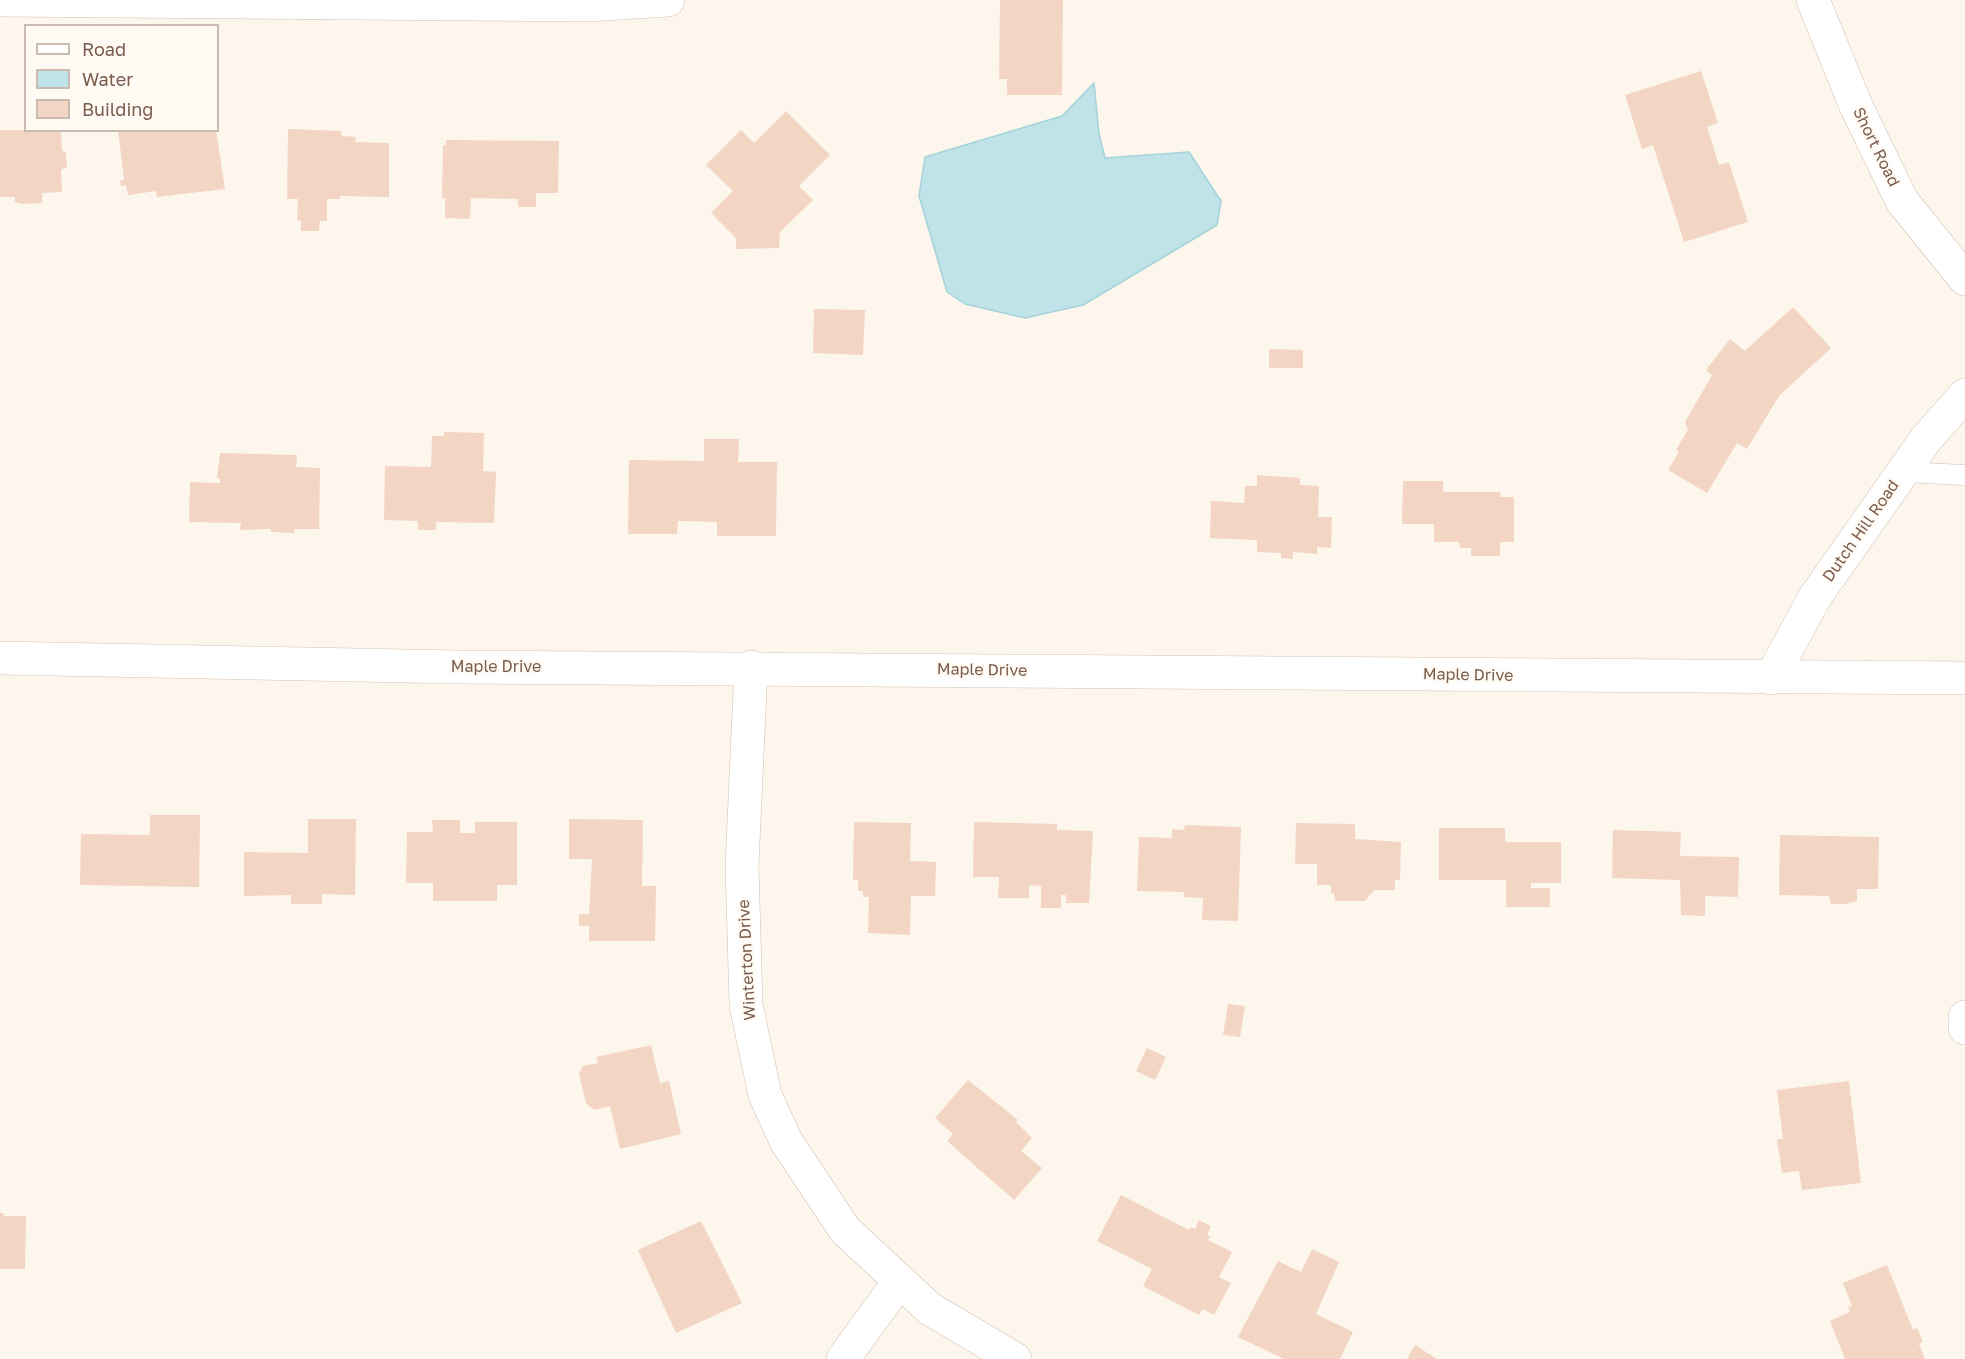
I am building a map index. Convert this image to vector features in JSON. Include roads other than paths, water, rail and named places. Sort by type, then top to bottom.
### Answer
[{"type":"street","points":[[0,0],[588,5],[668,0]]},
{"type":"street","name":"Short Road","points":[[1813,0],[1856,106],[1902,201],[1965,279]]},
{"type":"street","name":"Dutch Hill Road","points":[[1772,678],[1815,597],[1926,439],[1965,395]]},
{"type":"street","name":"Maple Drive","points":[[0,658],[458,667],[751,667],[1965,678]]},
{"type":"street","name":"Winterton Drive","points":[[751,667],[742,866],[746,993],[765,1095],[786,1141],[845,1230],[930,1309],[1015,1359]]},
{"type":"street","points":[[1965,1017],[1965,1028]]},
{"type":"street","points":[[843,1359],[899,1282]]},
{"type":"lane","points":[[1903,472],[1965,475]]},
{"type":"water","points":[[1094,83],[1099,134],[1105,158],[1189,152],[1221,201],[1217,225],[1083,305],[1025,318],[965,304],[947,292],[919,196],[925,157],[1062,116]]}]
